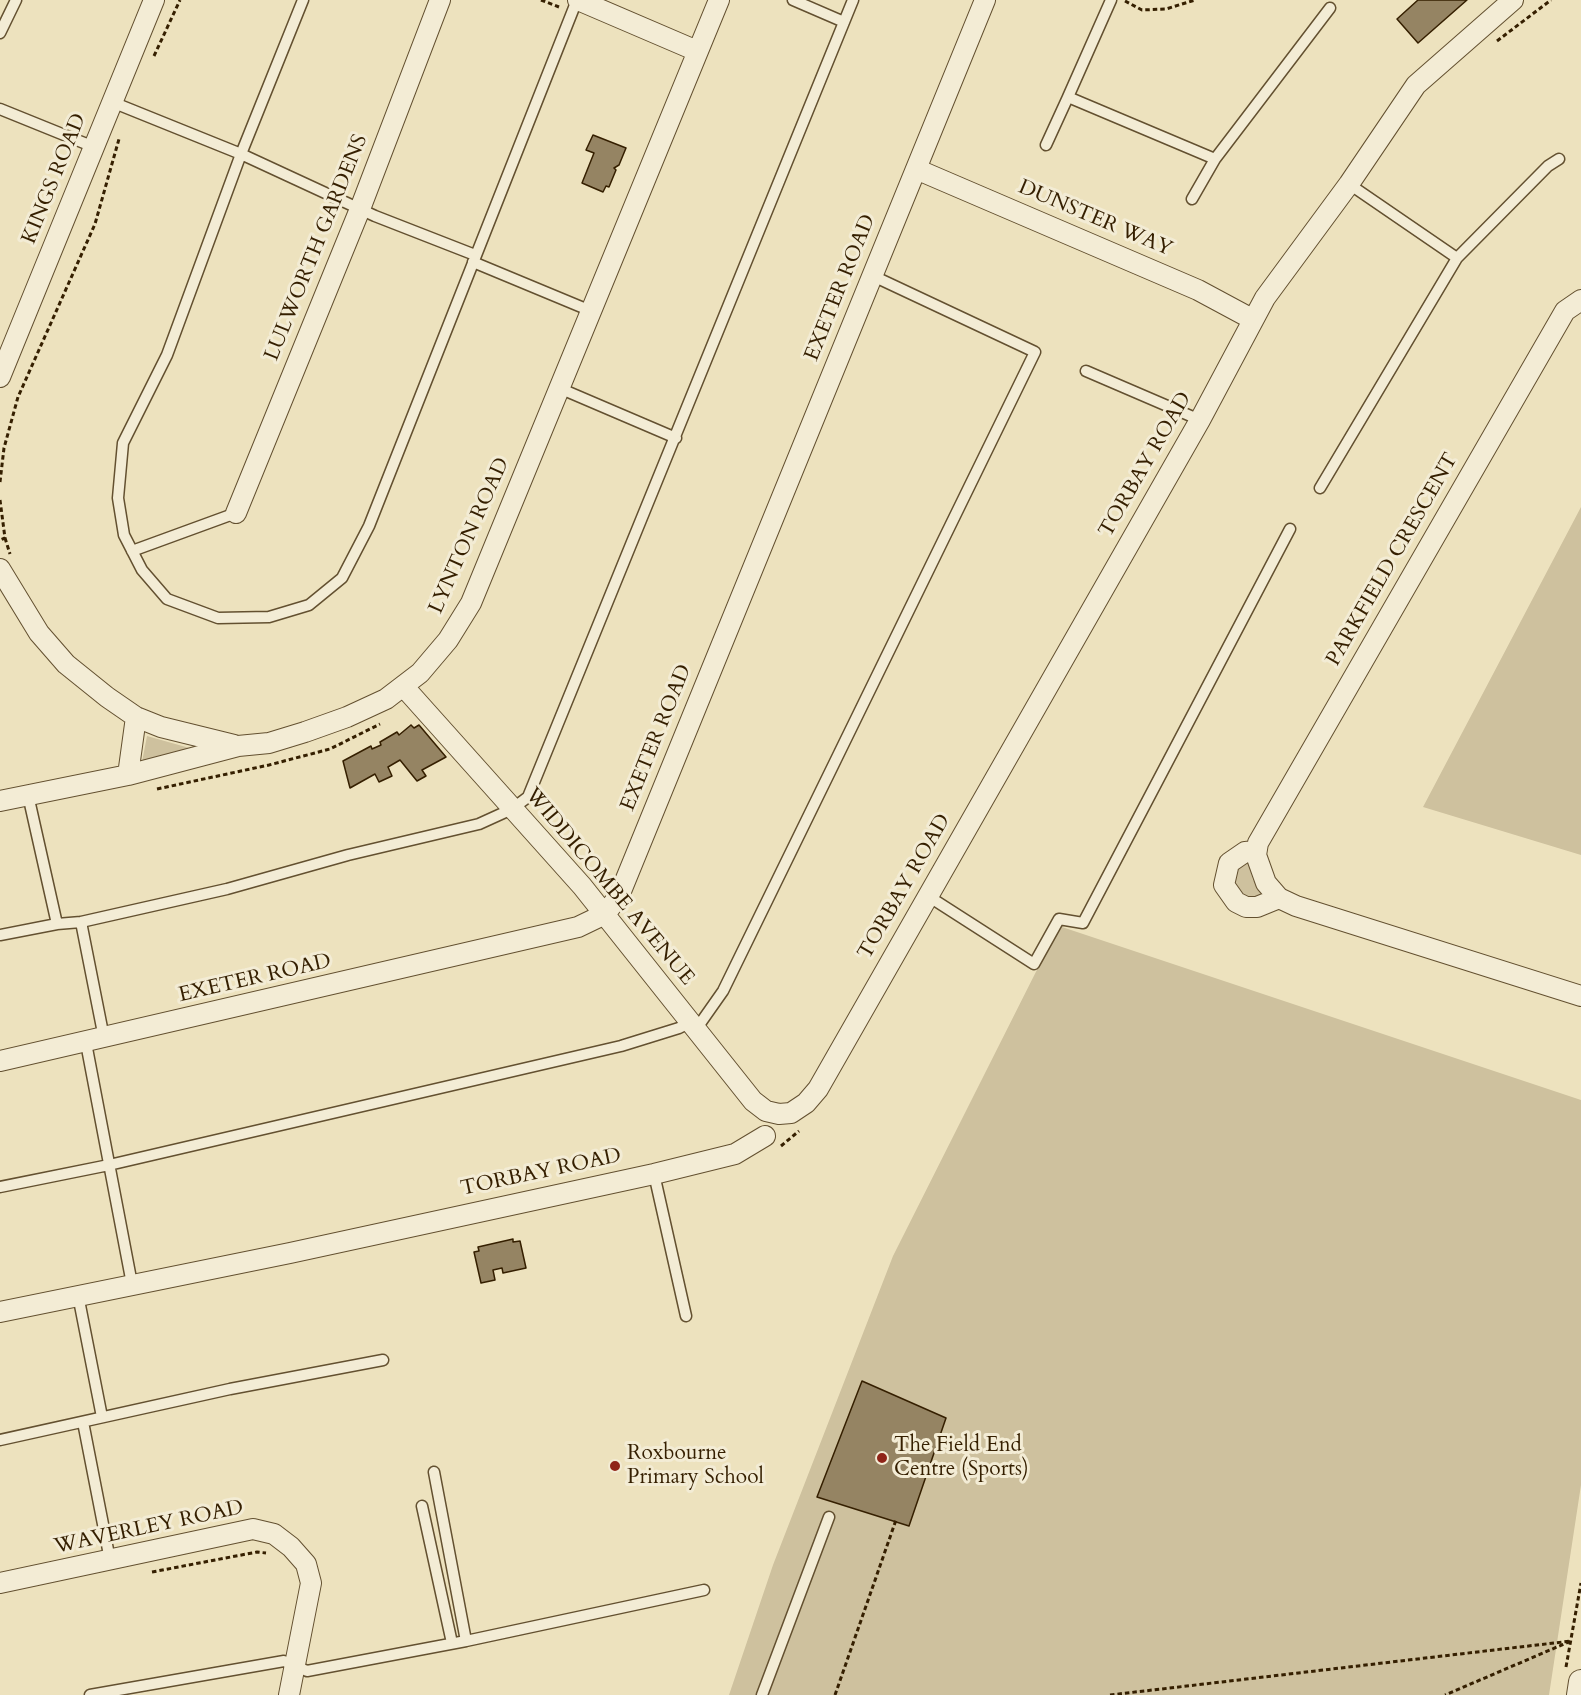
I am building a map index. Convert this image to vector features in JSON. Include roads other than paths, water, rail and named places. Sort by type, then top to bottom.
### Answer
[{"type":"street","name":"KINGS ROAD","points":[[0,377],[94,147],[120,105],[154,0]]},
{"type":"street","name":"LULWORTH GARDENS","points":[[236,513],[360,209],[440,0]]},
{"type":"street","points":[[578,0],[698,51]]},
{"type":"street","name":"LYNTON ROAD","points":[[0,801],[128,775],[238,746],[269,742],[347,717],[386,699],[420,673],[448,640],[471,603],[719,0]]},
{"type":"street","name":"EXETER ROAD","points":[[0,1061],[578,927],[605,914],[619,896],[985,0]]},
{"type":"street","name":"TORBAY ROAD","points":[[779,1114],[791,1113],[806,1103],[818,1089],[1200,420],[1252,319],[1349,184],[1416,85],[1513,0]]},
{"type":"street","name":"DUNSTER WAY","points":[[916,169],[1198,290],[1252,319]]},
{"type":"street","name":"PARKFIELD CRESCENT","points":[[1256,851],[1264,833],[1565,311],[1581,300]]},
{"type":"street","points":[[6,564],[39,633],[66,664],[136,717],[160,727],[238,746]]},
{"type":"street","name":"WIDDICOMBE AVENUE","points":[[404,687],[605,914],[753,1101],[766,1111],[779,1114]]},
{"type":"street","points":[[128,775],[136,717]]},
{"type":"street","points":[[1279,898],[1257,907],[1246,907],[1236,902],[1224,885],[1229,863],[1245,852],[1256,851],[1258,868],[1279,898],[1296,906],[1581,996]]},
{"type":"street","name":"TORBAY ROAD","points":[[0,1312],[654,1174],[735,1154],[771,1142]]},
{"type":"street","name":"WAVERLEY ROAD","points":[[0,1583],[253,1529],[274,1534],[291,1547],[306,1564],[311,1583],[289,1695]]},
{"type":"street","points":[[1573,1677],[1579,1695]]},
{"type":"lane","points":[[0,33],[16,0]]},
{"type":"lane","points":[[303,0],[241,154],[166,355],[123,443],[118,498],[124,535],[142,570],[167,599],[218,618],[269,617],[299,608],[309,604],[342,578],[369,526],[578,0]]},
{"type":"lane","points":[[793,0],[844,22]]},
{"type":"lane","points":[[0,934],[81,922],[227,889],[348,855],[479,824],[513,809],[528,798],[853,0]]},
{"type":"lane","points":[[1046,145],[1112,0]]},
{"type":"lane","points":[[1192,199],[1215,159],[1330,8]]},
{"type":"lane","points":[[1068,97],[1215,159]]},
{"type":"lane","points":[[120,105],[241,154],[591,310]]},
{"type":"lane","points":[[0,109],[94,147]]},
{"type":"lane","points":[[1320,488],[1457,258],[1548,166],[1559,159]]},
{"type":"lane","points":[[1349,184],[1457,258]]},
{"type":"lane","points":[[0,1187],[109,1165],[621,1046],[694,1025],[723,991],[1035,352],[871,275]]},
{"type":"lane","points":[[1086,371],[1200,420]]},
{"type":"lane","points":[[559,388],[676,438]]},
{"type":"lane","points":[[132,551],[236,513]]},
{"type":"lane","points":[[928,896],[1034,964],[1059,919],[1083,923],[1290,529]]},
{"type":"lane","points":[[28,795],[57,924]]},
{"type":"lane","points":[[81,922],[109,1165],[132,1284]]},
{"type":"lane","name":"TORBAY ROAD","points":[[771,1142],[779,1114]]},
{"type":"lane","points":[[654,1174],[686,1316]]},
{"type":"lane","points":[[78,1295],[102,1417]]},
{"type":"lane","points":[[0,1440],[383,1360]]},
{"type":"lane","points":[[83,1422],[110,1560]]},
{"type":"lane","points":[[434,1472],[466,1641]]},
{"type":"lane","points":[[422,1506],[452,1643]]},
{"type":"lane","points":[[762,1695],[829,1517]]},
{"type":"lane","points":[[90,1695],[284,1661],[307,1671],[466,1641],[704,1590]]},
{"type":"place","name":"The Field End Centre (Sports)","points":[[882,1458]]},
{"type":"place","name":"Roxbourne Primary School","points":[[615,1466]]}]
